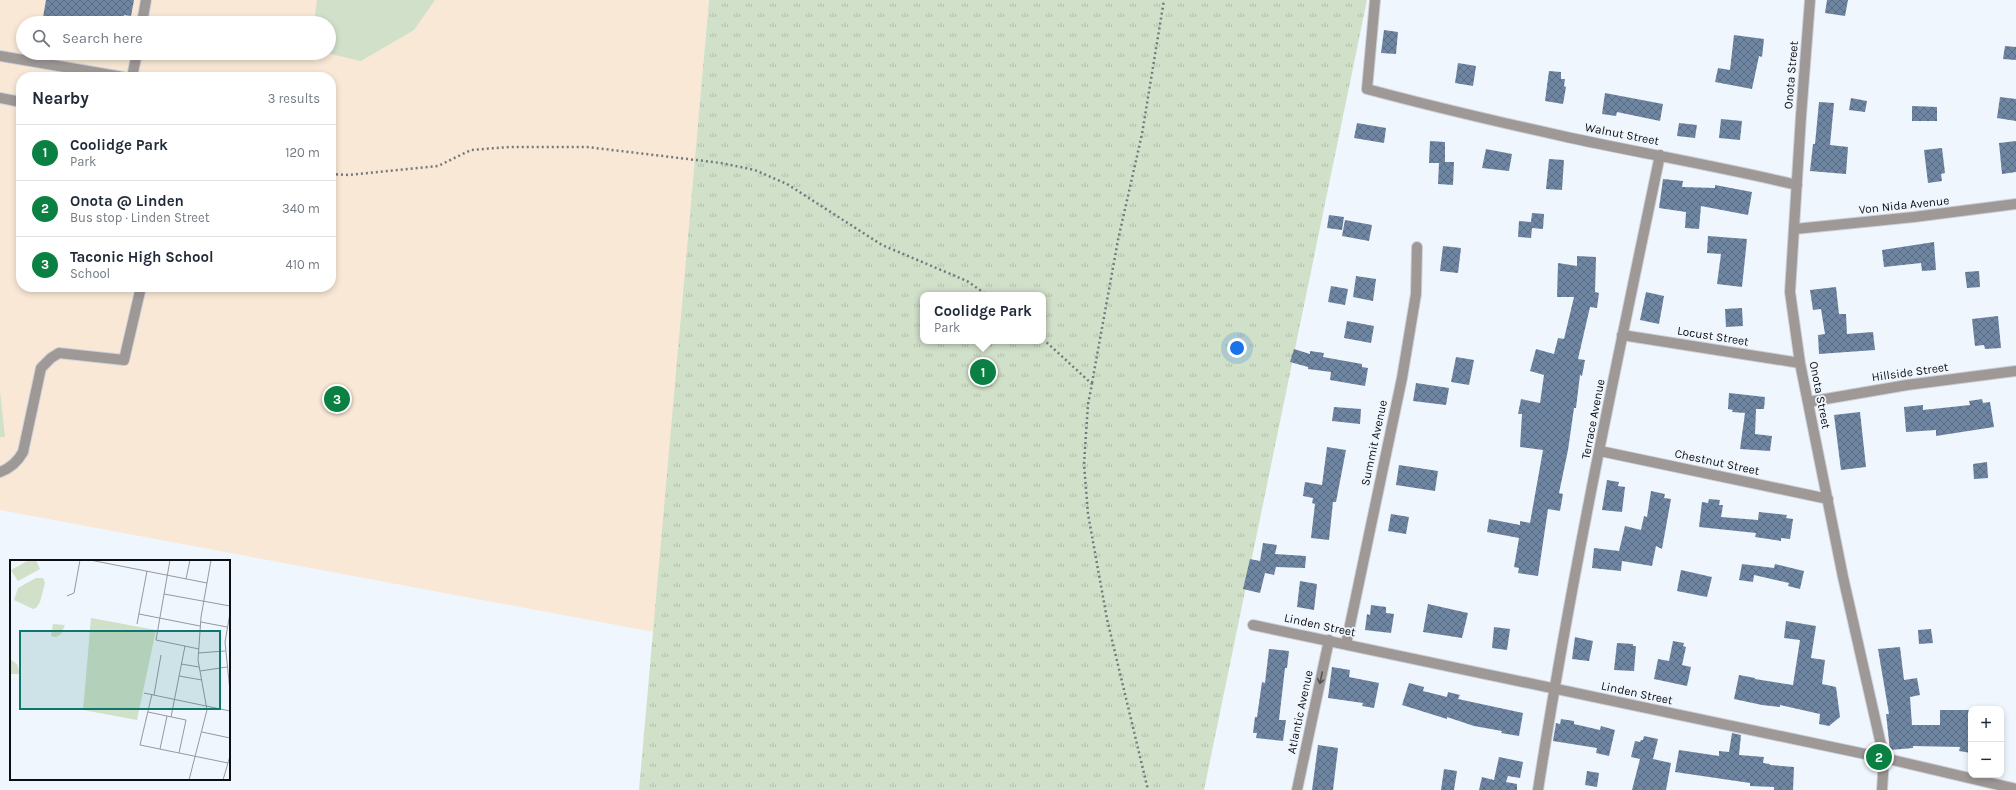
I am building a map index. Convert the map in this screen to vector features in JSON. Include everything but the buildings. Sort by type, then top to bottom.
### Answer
[{"type":"street","points":[[143,16],[146,0]]},
{"type":"street","name":"Walnut Street","points":[[1375,0],[1367,89],[1443,109],[1572,138],[1660,155],[1797,185]]},
{"type":"street","name":"Onota Street","points":[[1810,0],[1790,292],[1800,363],[1857,642],[1884,758],[1882,790]]},
{"type":"street","points":[[0,56],[16,59]]},
{"type":"street","points":[[23,60],[94,72]]},
{"type":"street","points":[[133,72],[136,60]]},
{"type":"street","points":[[0,98],[16,101]]},
{"type":"street","name":"Terrace Avenue","points":[[1538,790],[1554,688],[1622,334],[1660,155]]},
{"type":"street","name":"Von Nida Avenue","points":[[1795,229],[1914,217],[2016,204]]},
{"type":"street","name":"Summit Avenue","points":[[1346,644],[1403,370],[1416,294],[1417,247]]},
{"type":"street","points":[[0,472],[18,460],[23,452],[41,368],[50,358],[59,353],[124,360],[140,292]]},
{"type":"street","name":"Locust Street","points":[[1622,334],[1800,363]]},
{"type":"street","name":"Hillside Street","points":[[1808,402],[1907,385],[2016,371]]},
{"type":"street","name":"Chestnut Street","points":[[1600,451],[1828,499]]},
{"type":"street","name":"Linden Street","points":[[1252,625],[1884,758],[2016,789]]},
{"type":"street","name":"Atlantic Avenue","points":[[1297,790],[1329,640]]},
{"type":"path","points":[[1148,790],[1107,620],[1088,514],[1084,464],[1088,404],[1118,240],[1142,134],[1164,0]]},
{"type":"path","points":[[336,174],[438,166],[471,150],[509,147],[587,147],[721,162],[755,170],[787,184],[882,246],[967,281],[982,292]]},
{"type":"path","points":[[1046,342],[1092,384]]},
{"type":"shaded area","points":[[0,0],[709,0],[654,632],[0,510]]},
{"type":"green space","points":[[317,0],[435,0],[414,30],[361,61],[336,55],[336,16],[315,16]]},
{"type":"green space","points":[[709,0],[1367,0],[1204,790],[639,790]]},
{"type":"green space","points":[[0,391],[5,437],[0,437]]},
{"type":"place","name":"Coolidge Park","points":[[983,372]]},
{"type":"place","name":"Taconic High School","points":[[337,399]]},
{"type":"place","name":"Onota @ Linden","points":[[1879,757]]}]
